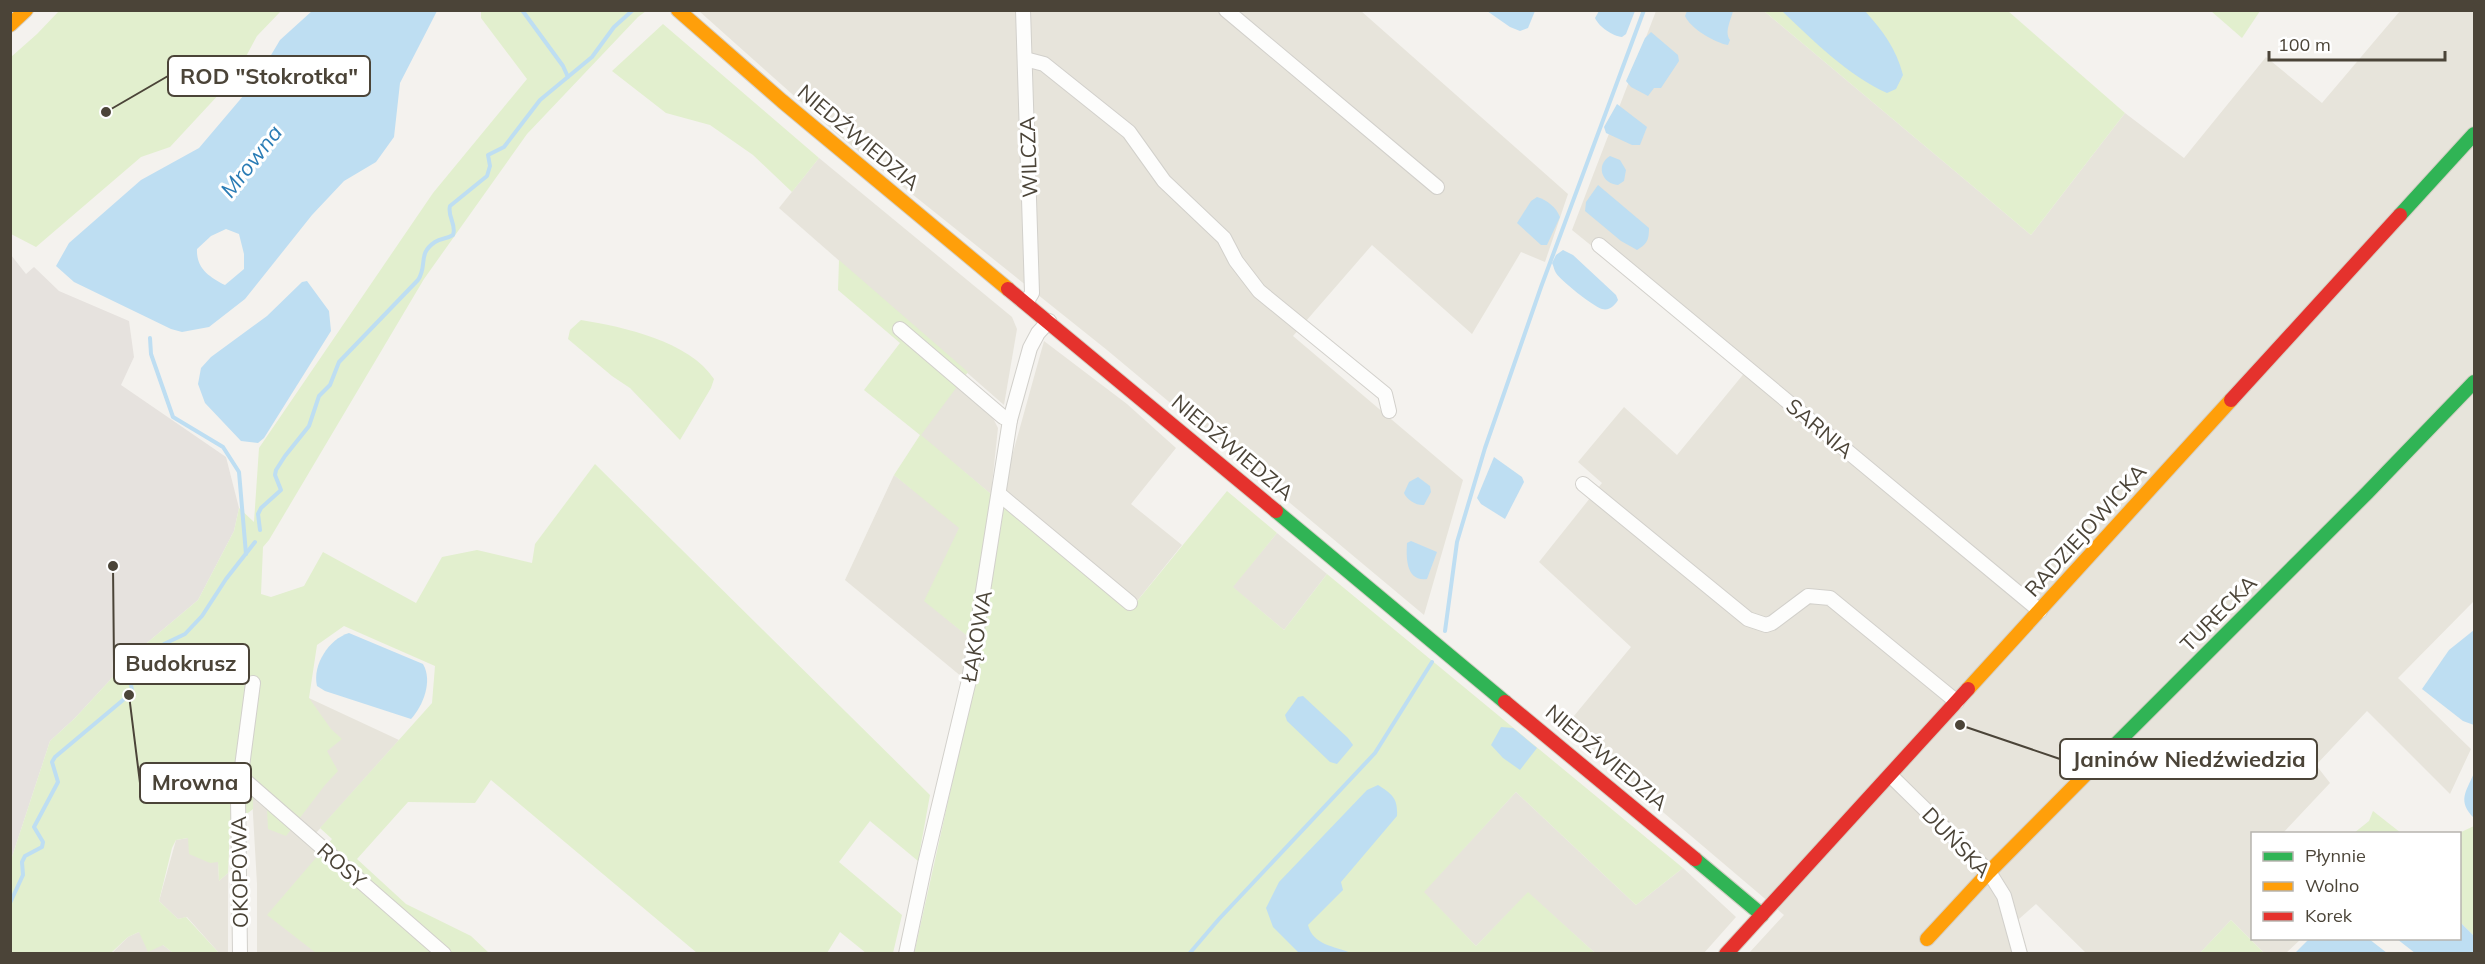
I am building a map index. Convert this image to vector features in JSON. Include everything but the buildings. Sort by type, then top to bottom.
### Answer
[{"type":"street","points":[[10,25],[26,10]]},
{"type":"street","name":"NIEDŹWIEDZIA","points":[[678,10],[782,101],[1762,915]]},
{"type":"street","name":"WILCZA","points":[[1023,10],[1032,293],[1026,303]]},
{"type":"street","points":[[1226,10],[1437,187]]},
{"type":"street","points":[[1025,59],[1044,64],[1129,132],[1164,181],[1224,238],[1236,261],[1259,291],[1385,394],[1389,411]]},
{"type":"street","name":"RADZIEJOWICKA","points":[[1726,954],[2475,134]]},
{"type":"street","name":"SARNIA","points":[[1599,245],[2040,611]]},
{"type":"street","name":"ŁĄKOWA","points":[[906,954],[924,864],[969,680],[1010,420],[1030,348],[1038,333],[1049,321]]},
{"type":"street","points":[[900,329],[1003,417],[1010,420]]},
{"type":"street","name":"TURECKA","points":[[1928,939],[1989,872],[2475,382]]},
{"type":"street","points":[[1583,484],[1748,619],[1766,625],[1808,596],[1820,595],[1830,598],[1957,702]]},
{"type":"street","points":[[999,494],[1130,603]]},
{"type":"street","name":"OKOPOWA","points":[[240,954],[238,797],[253,683]]},
{"type":"street","name":"DUŃSKA","points":[[1890,775],[1989,872],[2004,896],[2020,954]]},
{"type":"street","name":"ROSY","points":[[240,776],[444,954]]},
{"type":"shaded area","points":[[699,11],[1361,11],[1568,194],[1545,262],[1521,252],[1472,334],[1372,245],[1293,336],[1463,480],[1424,615],[1107,350],[837,134]]},
{"type":"shaded area","points":[[1656,11],[1764,11],[2031,235],[2125,113],[2184,158],[2266,57],[2322,103],[2400,11],[2474,11],[2474,601],[2398,678],[2471,749],[2450,794],[2367,711],[2316,765],[2330,783],[2284,832],[2251,832],[2251,940],[2231,920],[2200,953],[2086,953],[2036,904],[2011,926],[2019,953],[1749,953],[1784,915],[1564,728],[1631,647],[1539,562],[1602,483],[1578,462],[1624,407],[1677,455],[1746,371],[1572,230]]},
{"type":"shaded area","points":[[819,158],[1012,317],[1017,329],[1004,405],[779,208]]},
{"type":"shaded area","points":[[11,255],[26,274],[34,267],[59,291],[129,321],[134,357],[121,385],[226,457],[239,508],[234,531],[198,600],[135,653],[75,718],[50,741],[11,860]]},
{"type":"shaded area","points":[[1044,341],[1127,404],[1176,448],[1131,504],[1182,545],[1129,611],[1004,508],[1009,467]]},
{"type":"shaded area","points":[[959,383],[990,412],[998,428],[991,494],[920,435]]},
{"type":"shaded area","points":[[894,475],[960,527],[925,601],[971,639],[962,677],[845,580]]},
{"type":"shaded area","points":[[1277,533],[1327,574],[1284,630],[1232,587]]},
{"type":"shaded area","points":[[268,679],[399,740],[308,842],[436,953],[257,954],[257,884],[252,797]]},
{"type":"shaded area","points":[[1516,792],[1636,905],[1683,868],[1736,917],[1704,953],[1595,953],[1528,893],[1476,946],[1423,892]]},
{"type":"shaded area","points":[[188,838],[218,862],[219,881],[228,873],[228,953],[219,953],[187,917],[178,919],[159,901],[176,840]]},
{"type":"shaded area","points":[[139,932],[173,953],[111,954],[128,937]]},
{"type":"shaded area","points":[[2251,940],[2300,940],[2286,953],[2264,953]]},
{"type":"green space","points":[[59,11],[281,11],[257,36],[235,77],[170,147],[141,157],[36,247],[11,234],[11,57]]},
{"type":"green space","points":[[481,11],[646,11],[527,134],[424,279],[263,547],[261,594],[271,597],[304,586],[323,552],[416,603],[442,557],[477,550],[532,563],[535,544],[595,464],[930,795],[918,861],[870,821],[839,862],[902,915],[893,953],[866,953],[840,932],[827,953],[697,953],[491,780],[475,803],[408,802],[357,859],[406,904],[471,936],[489,953],[316,953],[267,915],[332,839],[320,828],[432,703],[435,666],[344,626],[317,645],[309,698],[331,729],[342,739],[327,751],[338,771],[286,836],[268,829],[267,809],[253,797],[253,809],[230,827],[228,873],[219,881],[218,862],[210,863],[189,854],[188,838],[176,840],[172,848],[159,901],[178,919],[186,917],[219,953],[173,953],[163,945],[148,952],[139,932],[128,937],[111,953],[11,954],[11,860],[50,741],[75,718],[135,653],[198,600],[234,531],[239,508],[254,522],[259,448],[433,193],[527,79],[481,18]]},
{"type":"green space","points":[[1764,11],[2008,11],[2125,113],[2031,235]]},
{"type":"green space","points":[[2211,11],[2260,11],[2242,38]]},
{"type":"green space","points":[[663,24],[819,158],[792,192],[753,155],[710,125],[666,113],[612,71]]},
{"type":"green space","points":[[839,260],[968,372],[921,435],[991,494],[971,639],[924,601],[959,528],[894,475],[920,435],[864,390],[900,343],[838,290]]},
{"type":"green space","points":[[581,320],[635,332],[672,345],[703,366],[714,379],[680,440],[630,388],[568,339],[570,330]]},
{"type":"green space","points":[[1227,491],[1277,533],[1233,587],[1284,630],[1327,574],[1683,868],[1636,905],[1516,792],[1424,892],[1476,946],[1528,892],[1595,953],[914,954],[974,685],[1004,508],[1129,611]]},
{"type":"green space","points":[[2373,811],[2400,832],[2355,832],[2369,821]]},
{"type":"green space","points":[[2474,826],[2474,936],[2461,923],[2461,832]]},
{"type":"green space","points":[[2231,920],[2264,953],[2200,953]]},
{"type":"water","points":[[1599,10],[1635,11],[1626,34],[1622,37],[1618,36],[1603,28],[1595,18]]},
{"type":"water","points":[[312,11],[437,11],[400,83],[394,137],[376,162],[344,181],[312,215],[245,299],[209,327],[182,332],[171,329],[74,282],[56,266],[69,243],[141,180],[199,148],[255,82],[280,40]],"holes":[[[226,229],[239,234],[244,254],[244,269],[225,285],[201,267],[197,249],[211,236]]]},
{"type":"water","points":[[1487,11],[1535,11],[1528,28],[1520,31]]},
{"type":"water","points":[[1687,11],[1733,11],[1728,30],[1730,40],[1728,45],[1697,30],[1685,16]]},
{"type":"water","points":[[1782,11],[1865,11],[1883,33],[1897,56],[1903,75],[1896,89],[1887,93],[1858,77]]},
{"type":"water","points":[[1651,32],[1678,55],[1679,61],[1661,88],[1654,88],[1648,96],[1631,87],[1626,81],[1645,38]]},
{"type":"water","points":[[1617,104],[1647,127],[1640,145],[1632,145],[1606,133],[1604,127]]},
{"type":"water","points":[[1610,156],[1620,160],[1626,170],[1624,181],[1618,185],[1612,184],[1602,174],[1603,164]]},
{"type":"water","points":[[1598,185],[1649,228],[1647,241],[1637,250],[1621,241],[1585,211],[1586,202]]},
{"type":"water","points":[[1537,197],[1551,204],[1560,217],[1547,245],[1541,245],[1517,223],[1531,201]]},
{"type":"water","points":[[1563,250],[1573,255],[1616,295],[1618,300],[1614,306],[1605,309],[1598,307],[1559,277],[1552,263],[1556,255]]},
{"type":"water","points":[[307,281],[329,311],[331,331],[264,438],[258,443],[241,441],[205,403],[198,384],[201,368],[211,357],[267,316],[302,282]]},
{"type":"water","points":[[1494,457],[1522,477],[1524,482],[1505,519],[1481,504],[1477,498]]},
{"type":"water","points":[[1418,477],[1430,486],[1431,492],[1424,505],[1412,502],[1404,493],[1409,482]]},
{"type":"water","points":[[1411,541],[1437,552],[1427,579],[1420,579],[1411,573],[1407,543]]},
{"type":"water","points":[[2474,630],[2474,725],[2463,721],[2422,689],[2449,650]]},
{"type":"water","points":[[349,633],[423,664],[427,685],[423,700],[411,719],[325,691],[317,686],[317,670],[324,654],[335,641]]},
{"type":"water","points":[[1303,696],[1353,745],[1337,764],[1330,762],[1287,721],[1285,715],[1298,697]]},
{"type":"water","points":[[1501,727],[1513,728],[1537,748],[1520,770],[1503,758],[1491,745]]},
{"type":"water","points":[[2474,773],[2474,818],[2464,801]]},
{"type":"water","points":[[1378,785],[1393,797],[1397,816],[1341,882],[1343,890],[1308,925],[1314,937],[1319,941],[1351,953],[1299,953],[1273,927],[1266,908],[1279,882],[1367,790]]},
{"type":"water","points":[[2461,923],[2474,936],[2474,953],[2415,953],[2398,940],[2461,940]]},
{"type":"water","points":[[2308,940],[2370,940],[2387,953],[2295,953]]},
{"type":"waterway","name":"Mrowna","points":[[522,10],[563,66],[568,77]]},
{"type":"waterway","name":"Mrowna","points":[[260,530],[258,514],[261,508],[281,490],[275,475],[276,470],[309,426],[319,396],[330,385],[339,362],[418,280],[424,255],[430,246],[453,235],[450,206],[487,176],[490,166],[488,155],[504,147],[540,100],[592,57],[614,27],[633,10]]},
{"type":"waterway","points":[[1445,631],[1457,542],[1485,448],[1541,287],[1644,10]]},
{"type":"waterway","name":"Mrowna","points":[[150,338],[151,354],[173,417],[223,447],[239,472],[246,554]]},
{"type":"waterway","name":"Mrowna","points":[[10,903],[23,875],[22,862],[25,856],[42,847],[43,842],[34,827],[58,782],[52,762],[55,757],[129,695],[132,690],[130,679],[133,671],[164,644],[185,634],[202,616],[226,579],[255,542]]},
{"type":"waterway","points":[[1189,954],[1375,753],[1432,662]]},
{"type":"traffic: fast","points":[[2400,215],[2474,134]]},
{"type":"traffic: fast","points":[[2107,753],[2367,493],[2474,382]]},
{"type":"traffic: fast","points":[[1276,511],[1505,702]]},
{"type":"traffic: fast","points":[[1695,859],[1762,915]]},
{"type":"traffic: slow","points":[[10,25],[26,10]]},
{"type":"traffic: slow","points":[[678,10],[782,101],[1008,289]]},
{"type":"traffic: slow","points":[[1968,689],[2231,400]]},
{"type":"traffic: slow","points":[[1927,939],[1989,872],[2107,753]]},
{"type":"traffic: jam","points":[[2231,400],[2400,215]]},
{"type":"traffic: jam","points":[[1008,289],[1276,511]]},
{"type":"traffic: jam","points":[[1726,954],[1968,689]]},
{"type":"traffic: jam","points":[[1505,702],[1695,859]]},
{"type":"place","name":"ROD \"Stokrotka\"","points":[[106,112]]},
{"type":"place","name":"Budokrusz","points":[[113,566]]},
{"type":"place","name":"Mrowna","points":[[129,695]]},
{"type":"place","name":"Janinów Niedźwiedzia","points":[[1960,725]]}]
